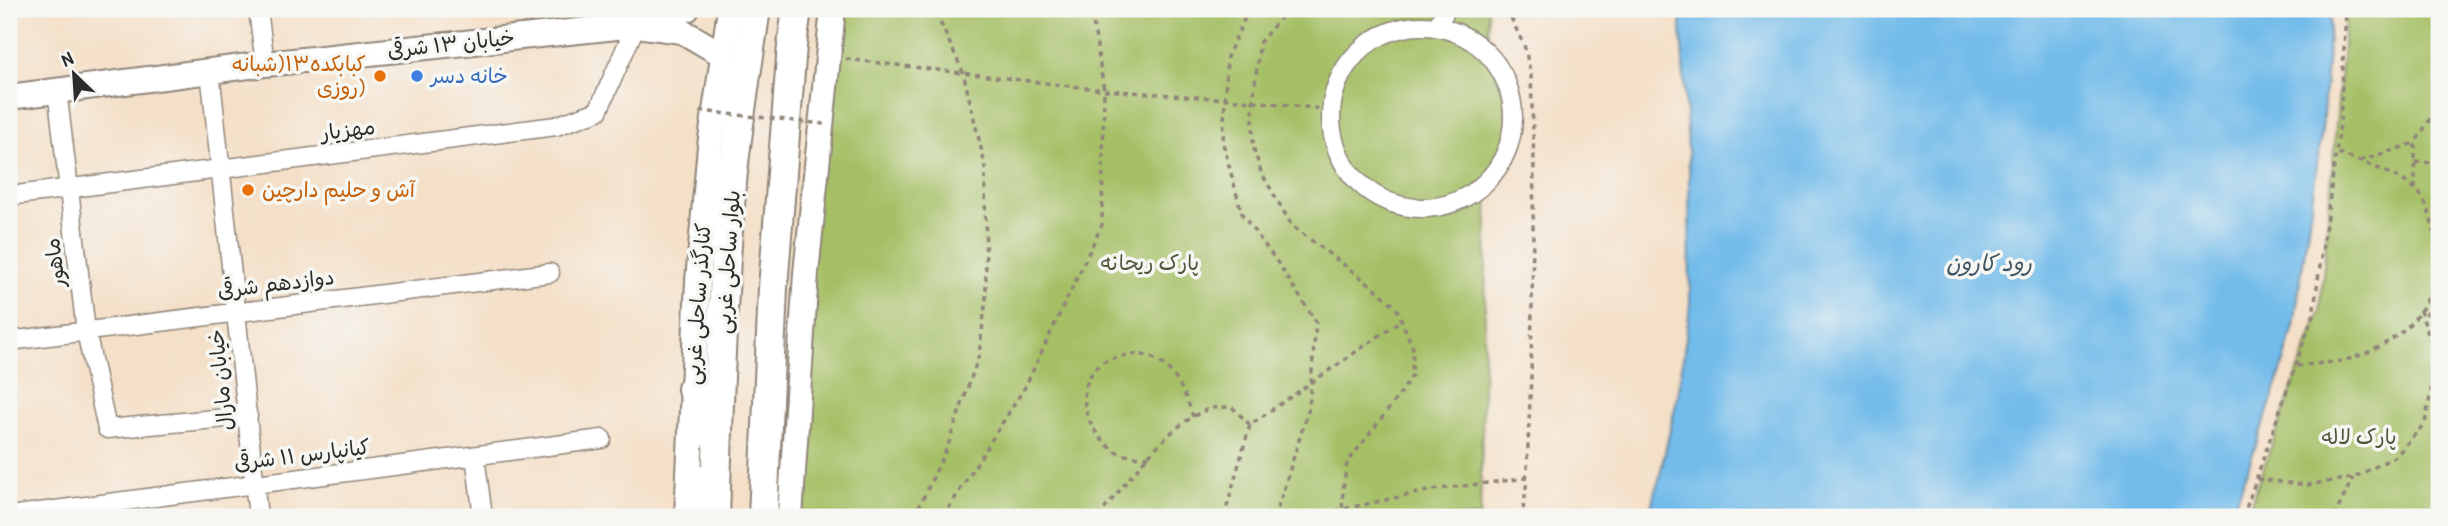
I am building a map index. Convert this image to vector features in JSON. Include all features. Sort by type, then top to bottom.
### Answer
[{"type":"main road","name":"بلوار ساحلی غربی","points":[[715,517],[733,173],[756,9]]},
{"type":"main road","points":[[762,517],[773,288],[797,9]]},
{"type":"main road","points":[[692,389],[718,449],[695,517]]},
{"type":"street","points":[[258,9],[265,64]]},
{"type":"street","name":"خیابان ۱۳ شرقی","points":[[9,97],[687,9]]},
{"type":"street","name":"کنارگذر ساحلی غربی","points":[[687,517],[692,389],[710,146],[730,9]]},
{"type":"street","points":[[790,517],[806,273],[833,9]]},
{"type":"street","points":[[1437,27],[1446,9]]},
{"type":"street","name":"خیابان ۱۳ شرقی","points":[[637,17],[682,31],[723,55]]},
{"type":"street","name":"مهزیار","points":[[9,196],[556,126],[598,111],[637,17]]},
{"type":"street","points":[[1407,27],[1437,27],[1464,36],[1487,52],[1504,75],[1513,102],[1513,130],[1504,157],[1488,180],[1466,197],[1439,207],[1411,208],[1385,200],[1361,185],[1343,164],[1333,138],[1331,110],[1338,81],[1355,56],[1378,37],[1407,27]]},
{"type":"street","name":"خیابان مارال","points":[[210,71],[258,517]]},
{"type":"street","name":"ماهور","points":[[57,90],[86,331],[107,429],[248,415]]},
{"type":"street","name":"دوازدهم شرقی","points":[[9,341],[550,273]]},
{"type":"street","name":"کیانپارس ۱۱ شرقی","points":[[9,516],[602,439]]},
{"type":"street","points":[[475,456],[483,517]]},
{"type":"path","points":[[914,517],[947,448],[979,355],[986,299],[985,165],[964,72],[934,9]]},
{"type":"path","points":[[943,517],[1025,387],[1102,225],[1104,90],[1091,9]]},
{"type":"path","points":[[1249,9],[1227,57],[1223,143],[1242,214],[1316,322],[1309,408],[1277,517]]},
{"type":"path","points":[[1287,9],[1260,41],[1253,101],[1253,146],[1261,172],[1292,226],[1376,288],[1396,307],[1413,348],[1412,375],[1347,463],[1342,517]]},
{"type":"path","points":[[1507,9],[1525,48],[1531,76],[1534,137],[1533,318],[1527,478],[1522,517]]},
{"type":"path","points":[[2243,517],[2313,315],[2340,125],[2346,9]]},
{"type":"path","points":[[828,57],[1104,90],[1253,101],[1331,110]]},
{"type":"path","points":[[2415,189],[2415,143],[2439,105]]},
{"type":"path","points":[[700,111],[824,124]]},
{"type":"path","points":[[2360,161],[2415,143]]},
{"type":"path","points":[[2296,366],[2344,360],[2379,348],[2408,327],[2430,298],[2438,245],[2430,213],[2415,189],[2336,152]]},
{"type":"path","points":[[2415,162],[2439,163]]},
{"type":"path","points":[[2420,311],[2439,318]]},
{"type":"path","points":[[2257,479],[2306,485],[2353,478],[2396,456],[2425,424],[2434,350],[2420,311]]},
{"type":"path","points":[[1224,517],[1250,425],[1402,320]]},
{"type":"path","points":[[1149,457],[1118,453],[1100,437],[1086,416],[1084,388],[1100,363],[1132,353],[1163,361],[1185,391],[1194,417]]},
{"type":"path","points":[[2432,381],[2439,375]]},
{"type":"path","points":[[1098,517],[1149,457],[1184,422],[1208,409],[1233,407],[1250,425]]},
{"type":"path","points":[[1306,517],[1432,489],[1527,478]]},
{"type":"path","points":[[2334,517],[2353,478]]},
{"type":"green space","name":"پارک ریحانه","points":[[835,9],[1488,9],[1487,52],[1519,134],[1488,181],[1480,517],[781,517]]},
{"type":"green space","name":"پارک لاله","points":[[2346,9],[2439,9],[2439,517],[2246,517],[2320,311]]},
{"type":"water","name":"رود کارون","points":[[1680,9],[2331,9],[2322,130],[2294,326],[2280,376],[2231,517],[1648,517],[1678,394],[1690,307],[1689,169]]},
{"type":"place","name":"کبابکده۱۳(شبانه روزی)","points":[[380,76]]},
{"type":"place","name":"خانه دسر","points":[[417,76]]},
{"type":"place","name":"آش و حلیم دارچین","points":[[248,190]]}]
